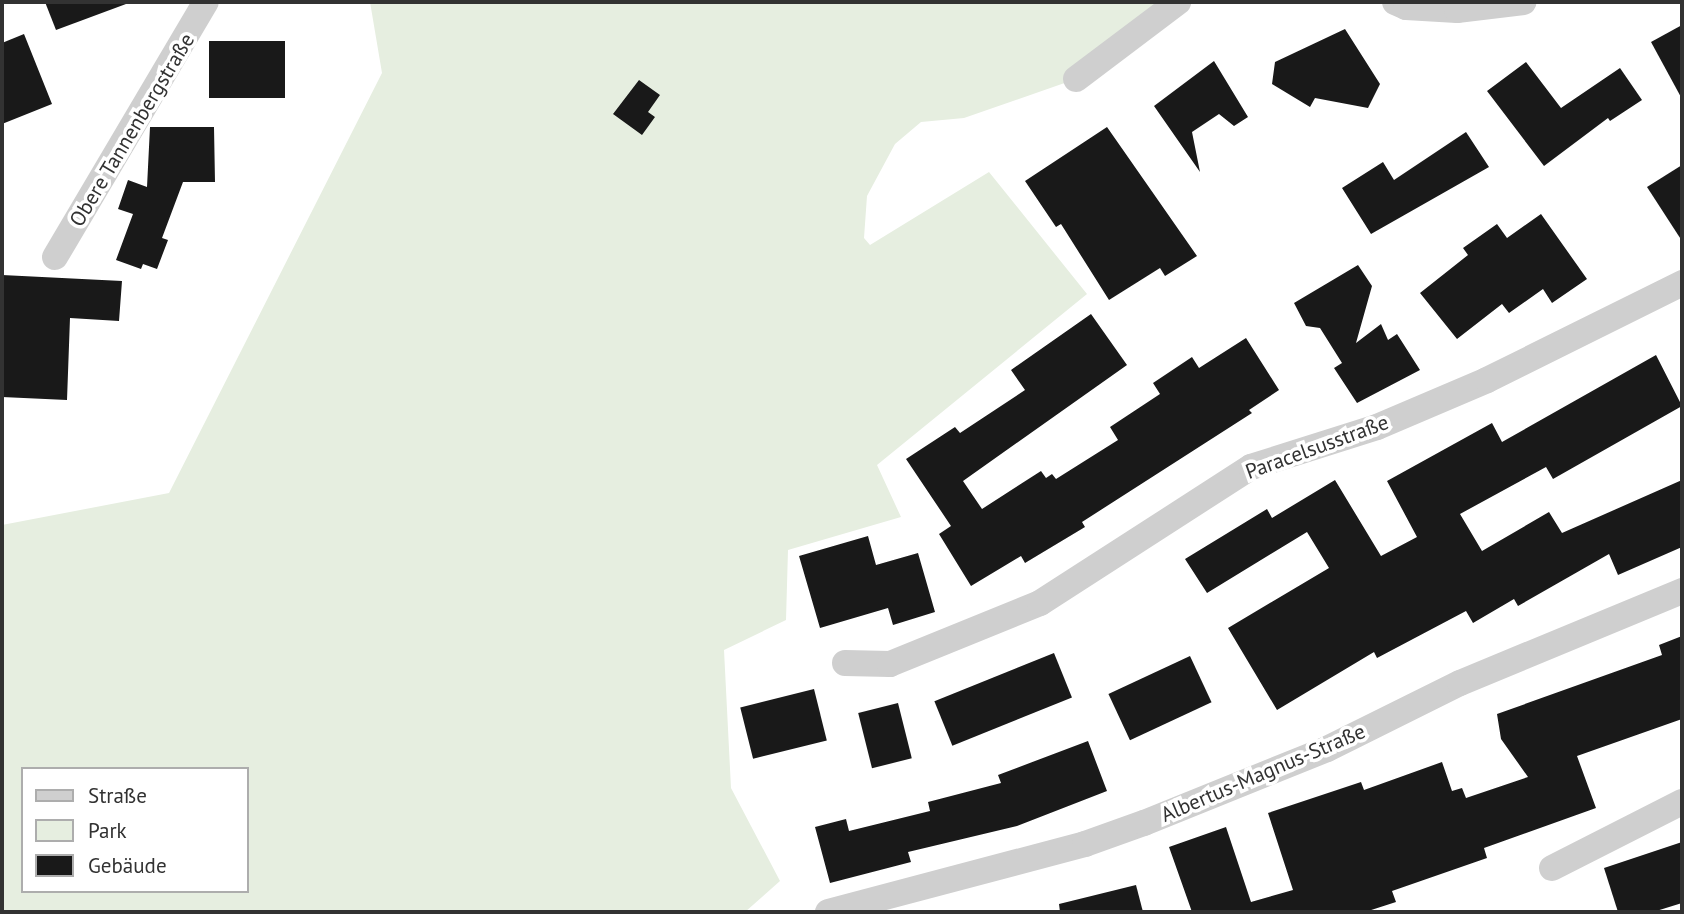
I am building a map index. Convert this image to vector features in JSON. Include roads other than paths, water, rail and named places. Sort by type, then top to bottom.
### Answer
[{"type":"street","name":"Obere Tannenbergstraße","points":[[55,257],[206,2]]},
{"type":"street","points":[[1076,79],[1178,2]]},
{"type":"street","points":[[1395,2],[1406,7],[1457,10],[1524,2]]},
{"type":"street","name":"Paracelsusstraße","points":[[845,663],[890,664],[1040,603],[1251,467],[1377,427],[1487,380],[1682,283]]},
{"type":"street","name":"Albertus-Magnus-Straße","points":[[828,912],[1085,844],[1144,823],[1327,749],[1461,683],[1682,591]]},
{"type":"street","points":[[1552,868],[1682,802]]}]
